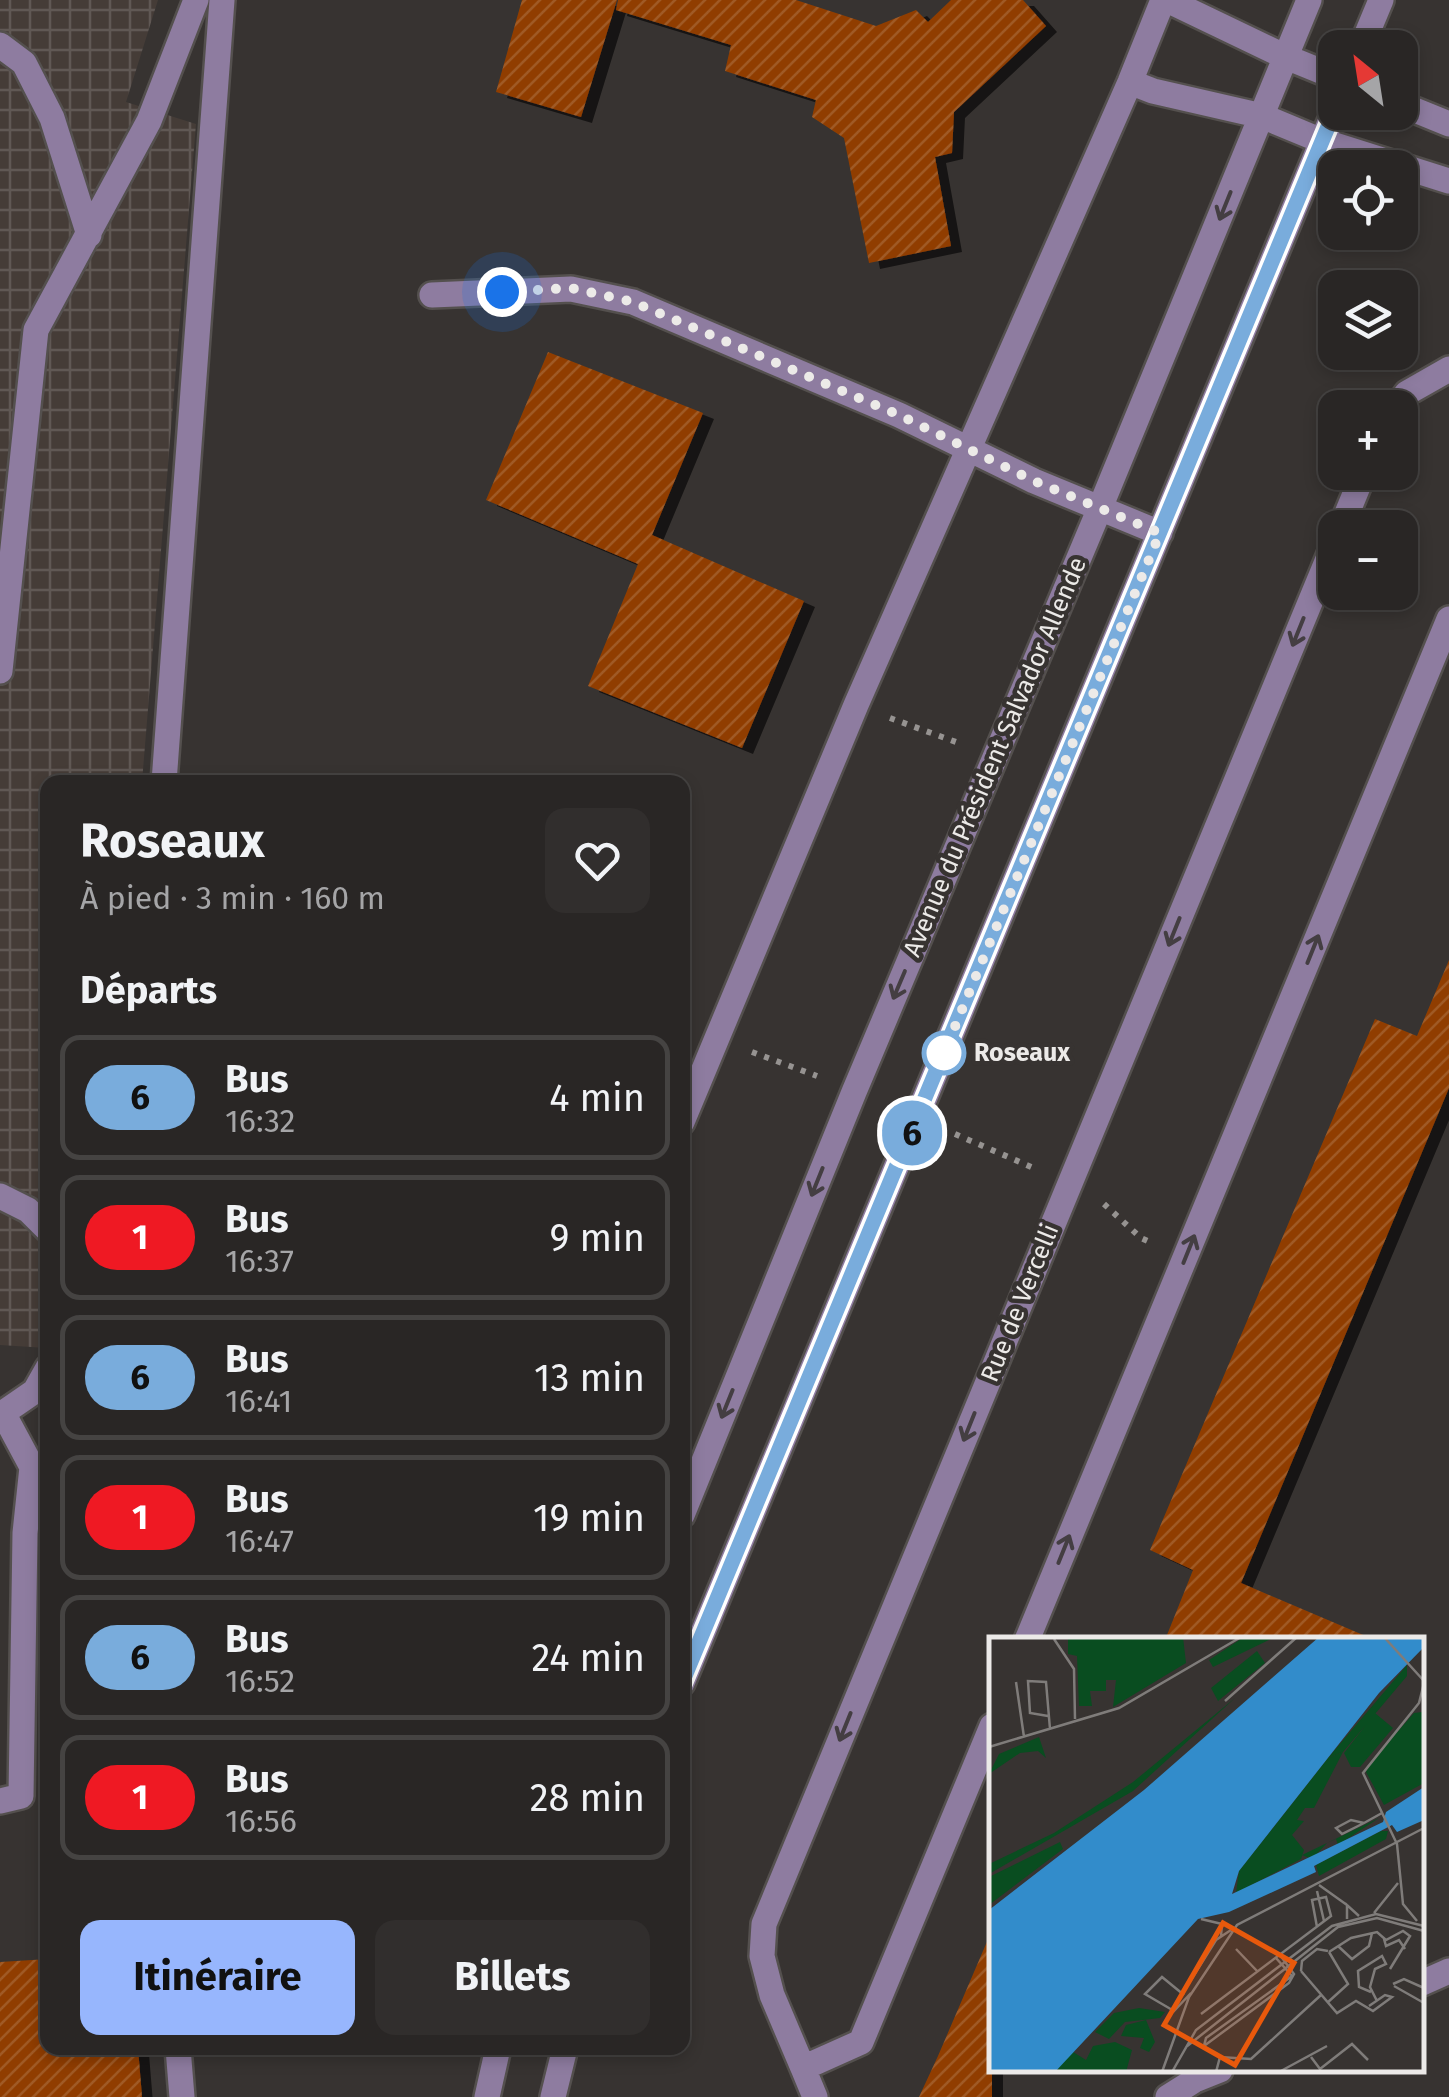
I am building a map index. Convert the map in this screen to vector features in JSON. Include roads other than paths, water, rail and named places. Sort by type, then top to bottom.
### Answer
[{"type":"street","points":[[0,671],[36,330],[149,121],[196,0]]},
{"type":"street","points":[[165,775],[222,0]]},
{"type":"street","points":[[690,1104],[856,705],[1165,0],[1318,71]]},
{"type":"street","name":"Avenue du Président Salvador Allende","points":[[690,1494],[1309,0]]},
{"type":"street","points":[[1368,30],[1380,0]]},
{"type":"street","points":[[0,44],[24,63],[52,118],[89,234]]},
{"type":"street","points":[[1130,82],[1152,91],[1262,116],[1322,141],[1449,181]]},
{"type":"street","points":[[1418,111],[1449,124]]},
{"type":"street","points":[[690,1663],[1327,130]]},
{"type":"street","points":[[432,295],[571,288],[633,302],[899,415],[968,450],[1160,533]]},
{"type":"street","points":[[1412,390],[1449,369]]},
{"type":"street","name":"Rue de Vercelli","points":[[816,2097],[772,1995],[762,1956],[764,1924],[1318,583]]},
{"type":"street","points":[[1028,1637],[1449,619]]},
{"type":"street","points":[[0,1196],[28,1210],[40,1222]]},
{"type":"street","points":[[0,1801],[21,1796],[25,1533],[40,1459],[1,1413],[35,1392],[40,1383]]},
{"type":"street","points":[[803,2068],[861,2042],[989,1733]]},
{"type":"street","points":[[1424,1982],[1449,1971]]},
{"type":"street","points":[[179,2055],[182,2097]]},
{"type":"street","points":[[487,2097],[496,2055]]},
{"type":"street","points":[[552,2097],[563,2055]]},
{"type":"street","points":[[1168,2097],[1215,2072]]},
{"type":"place","name":"Roseaux","points":[[944,1053]]}]
